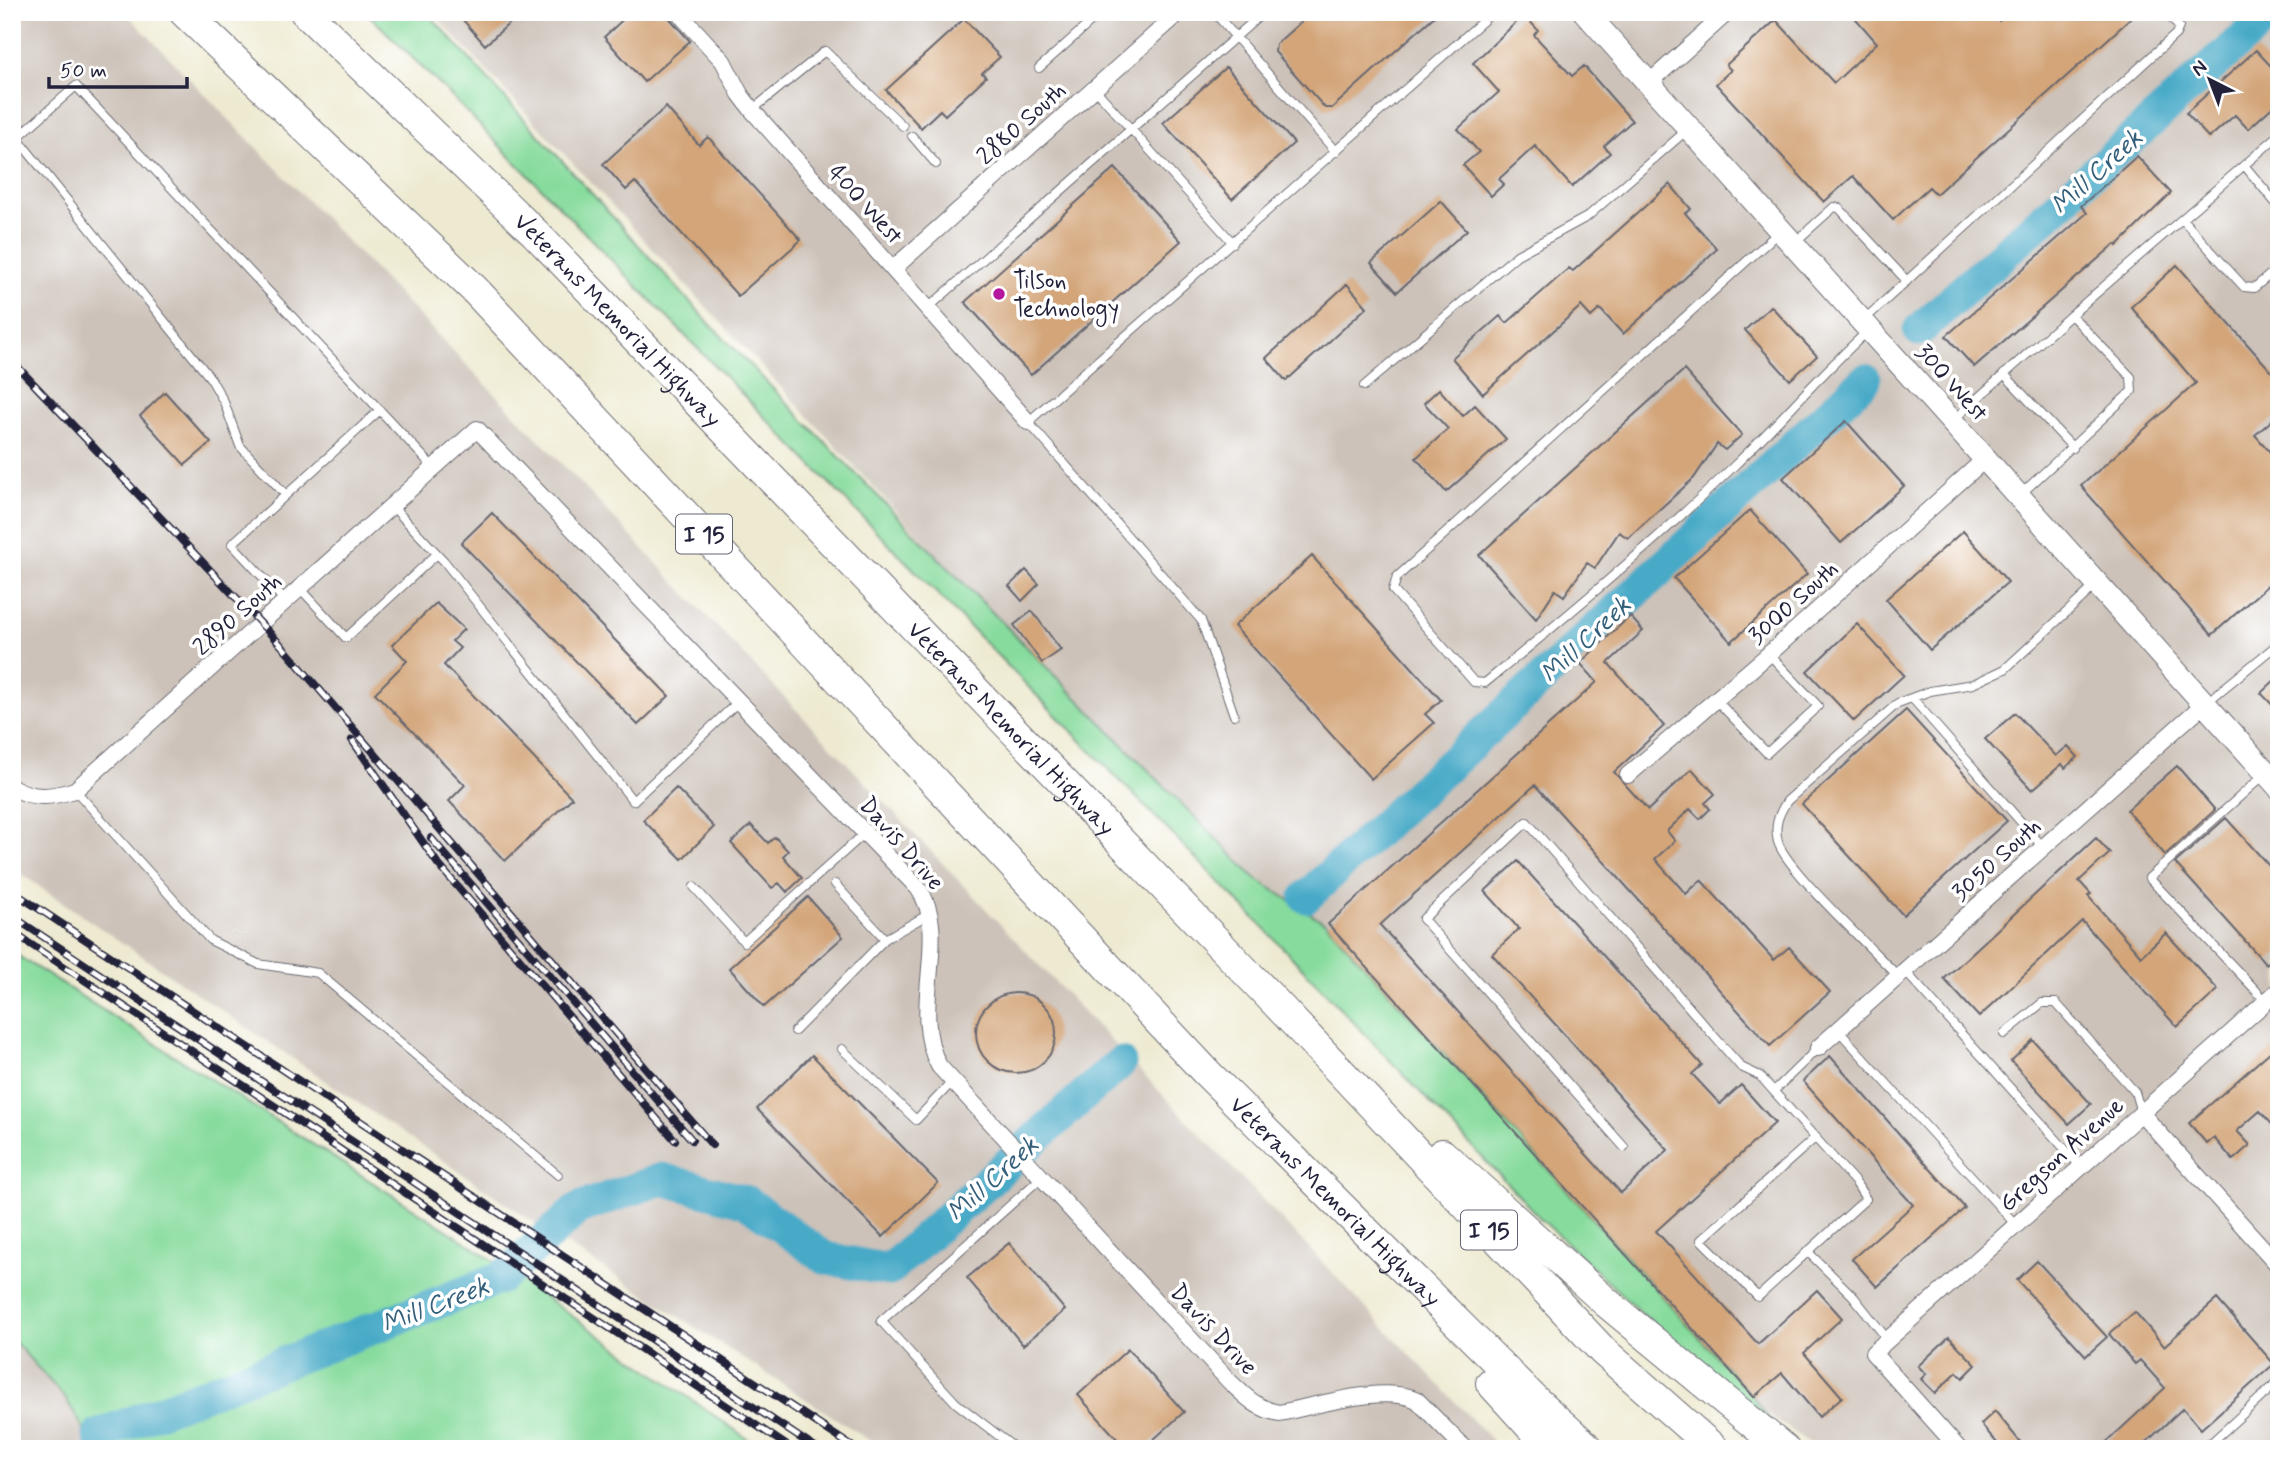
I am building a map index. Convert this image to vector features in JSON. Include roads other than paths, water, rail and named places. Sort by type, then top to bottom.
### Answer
[{"type":"highway","name":"Veterans Memorial Highway","points":[[184,12],[475,290],[1207,1073],[1538,1403],[1589,1449]]},
{"type":"highway","name":"Veterans Memorial Highway","points":[[305,12],[535,233],[1274,1001],[1603,1351],[1714,1449]]},
{"type":"highway","points":[[1274,1001],[1607,1303],[1784,1449]]},
{"type":"highway","points":[[1207,1073],[1551,1449]]},
{"type":"main road","name":"300 West","points":[[1586,12],[2272,780]]},
{"type":"street","name":"400 West","points":[[678,12],[723,61],[735,86],[752,110],[1028,422]]},
{"type":"street","name":"2880 South","points":[[893,269],[1180,12]]},
{"type":"street","points":[[1649,83],[1728,12]]},
{"type":"street","name":"2890 South","points":[[75,790],[477,429]]},
{"type":"street","name":"Davis Drive","points":[[477,429],[918,888],[932,913],[926,1020],[930,1049],[953,1081],[1252,1403],[1264,1411],[1279,1413],[1398,1393],[1417,1400],[1465,1449]]},
{"type":"street","name":"3000 South","points":[[1628,775],[1769,654],[1985,459]]},
{"type":"street","name":"3050 South","points":[[1818,1048],[2204,704]]},
{"type":"street","points":[[13,788],[33,797],[54,797],[75,790]]},
{"type":"street","name":"Gregson Avenue","points":[[1959,1449],[1872,1353],[2279,990]]},
{"type":"street","points":[[2141,1113],[2279,1266]]},
{"type":"lane","points":[[1039,68],[1102,12]]},
{"type":"lane","points":[[1214,12],[1336,152]]},
{"type":"lane","points":[[928,308],[1264,12]]},
{"type":"lane","points":[[1234,715],[1201,620],[1028,422],[1493,12]]},
{"type":"lane","points":[[1907,281],[1839,208],[1834,207],[1787,237],[1397,577],[1393,590],[1474,682],[1485,683],[1585,602],[1734,466],[1907,281],[2176,34],[2179,27],[2165,12]]},
{"type":"lane","points":[[752,110],[825,51],[903,126]]},
{"type":"lane","points":[[285,495],[240,446],[224,401],[211,379],[17,138],[76,86],[434,468]]},
{"type":"lane","points":[[1094,88],[1233,243]]},
{"type":"lane","points":[[1364,386],[1517,254],[1587,217],[1689,128]]},
{"type":"lane","points":[[1951,421],[2279,135]]},
{"type":"lane","points":[[912,136],[936,164]]},
{"type":"lane","points":[[2244,165],[2279,207]]},
{"type":"lane","points":[[2182,219],[2244,287],[2254,288],[2279,267]]},
{"type":"lane","points":[[2019,496],[2132,391],[2134,384],[2071,315]]},
{"type":"lane","points":[[2004,374],[2073,448]]},
{"type":"lane","points":[[285,601],[232,544],[380,410]]},
{"type":"lane","points":[[392,506],[437,554],[633,801],[740,700]]},
{"type":"lane","points":[[300,588],[346,638],[437,554]]},
{"type":"lane","points":[[2081,1167],[1902,974],[1785,858],[1776,826],[1787,801],[1898,704],[1951,685],[1973,684],[2005,669],[2097,584]]},
{"type":"lane","points":[[2204,704],[2279,643]]},
{"type":"lane","points":[[1716,700],[1768,753],[1818,706],[1769,654]]},
{"type":"lane","points":[[1912,698],[2043,847]]},
{"type":"lane","points":[[2266,1001],[2150,878],[2272,780]]},
{"type":"lane","points":[[75,790],[210,940],[258,964],[318,973],[558,1174]]},
{"type":"lane","points":[[1624,1147],[1423,919],[1527,822],[1741,1067],[1760,1076],[1816,1137],[1856,1183],[1866,1199],[1758,1297],[1701,1240],[1816,1137]]},
{"type":"lane","points":[[694,887],[744,942],[866,832]]},
{"type":"lane","points":[[835,884],[885,939]]},
{"type":"lane","points":[[795,1031],[885,939],[932,913]]},
{"type":"lane","points":[[2004,1034],[2042,1003],[2056,1003],[2135,1092],[2141,1113]]},
{"type":"lane","points":[[1838,1030],[2016,1225]]},
{"type":"lane","points":[[1774,1091],[1818,1048]]},
{"type":"lane","points":[[842,1049],[916,1120],[953,1081]]},
{"type":"lane","points":[[1016,1449],[956,1403],[881,1321],[1038,1170]]},
{"type":"lane","points":[[1807,1251],[1853,1296],[1888,1340]]},
{"type":"lane","points":[[2192,1449],[2210,1446],[2279,1381]]},
{"type":"waterway","name":"Mill Creek","points":[[1919,330],[2273,12]]},
{"type":"waterway","name":"Mill Creek","points":[[1306,897],[1865,380]]},
{"type":"waterway","name":"Mill Creek","points":[[99,1435],[501,1278],[579,1208],[662,1179],[747,1202],[825,1258],[889,1270],[1120,1063]]},
{"type":"railway","points":[[12,361],[281,645],[712,1145]]},
{"type":"railway","points":[[352,740],[438,864],[675,1140]]},
{"type":"railway","points":[[431,838],[692,1140]]},
{"type":"railway","points":[[12,891],[856,1449]]},
{"type":"railway","points":[[12,916],[817,1449]]},
{"type":"railway","points":[[12,932],[792,1449]]},
{"type":"place","name":"Tilson Technology","points":[[999,294]]}]
